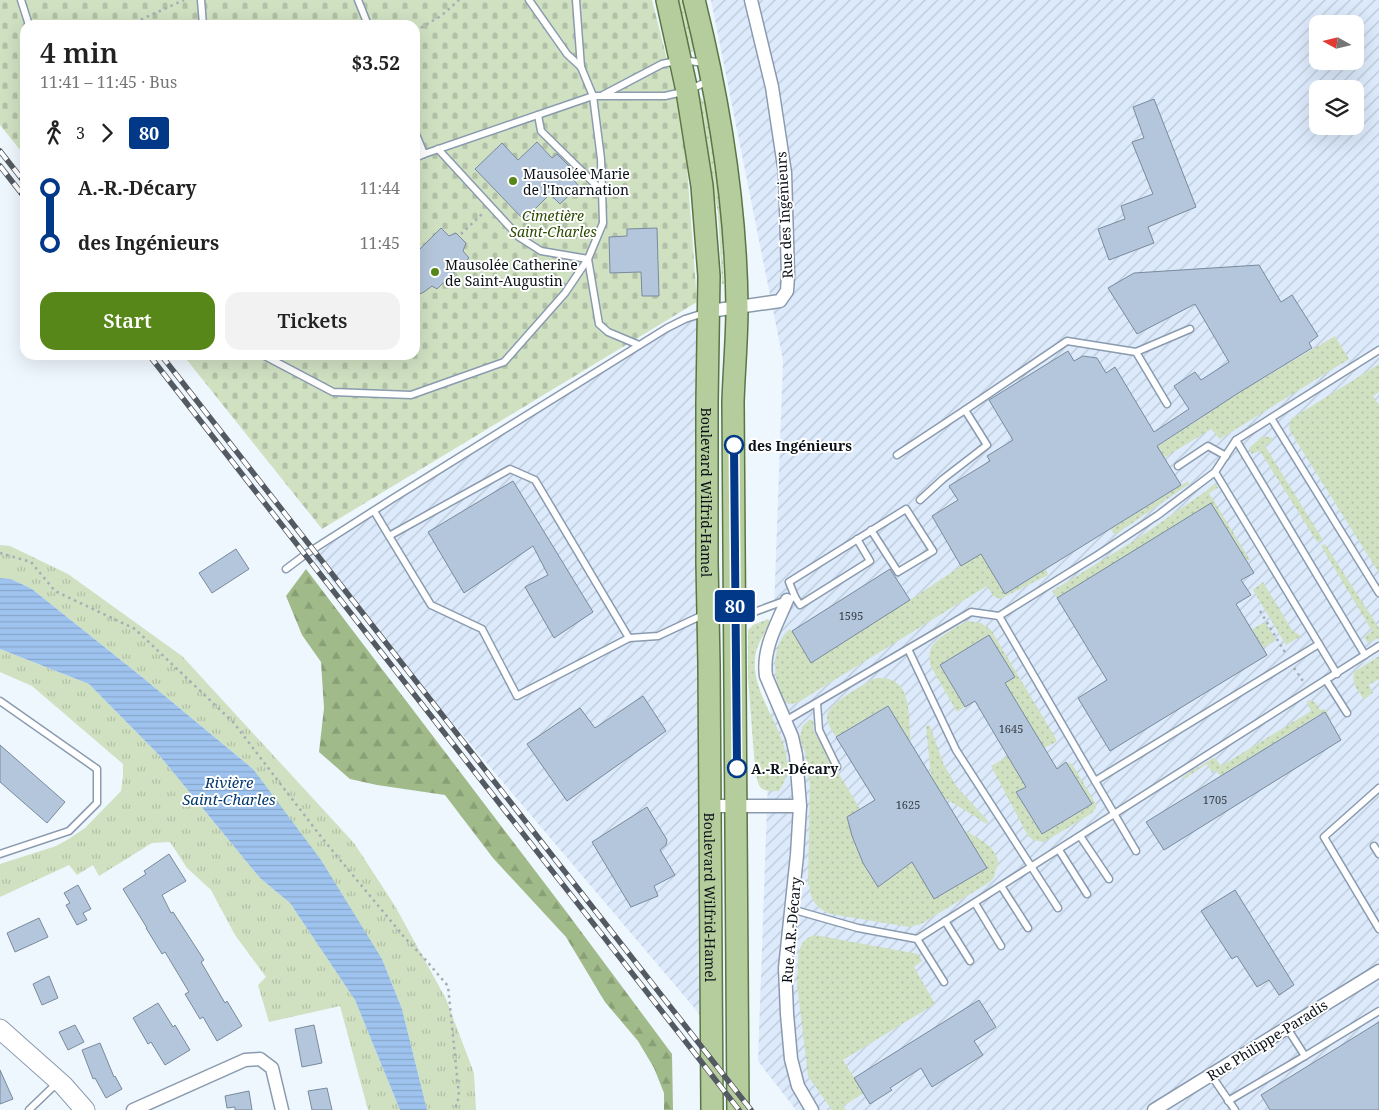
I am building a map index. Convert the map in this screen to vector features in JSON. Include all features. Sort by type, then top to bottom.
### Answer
[{"type":"main road","name":"Boulevard Wilfrid-Hamel","points":[[667,0],[688,91],[702,186],[709,276],[710,311],[707,402],[712,1110]]},
{"type":"main road","name":"Boulevard Wilfrid-Hamel","points":[[694,0],[710,71],[728,186],[737,308],[733,402],[738,1110]]},
{"type":"main road","points":[[0,1029],[59,1081],[85,1110]]},
{"type":"street","name":"Rue des Ingénieurs","points":[[710,311],[780,301],[787,291],[785,173],[772,88],[751,0]]},
{"type":"street","name":"Rue A.R.-Décary","points":[[791,599],[768,646],[764,666],[766,676],[792,737],[796,755],[800,806],[797,855],[785,968],[791,1059],[798,1086],[812,1110]]},
{"type":"street","points":[[710,806],[800,806]]},
{"type":"street","name":"Rue Philippe-Paradis","points":[[1154,1110],[1379,971]]},
{"type":"street","points":[[133,1110],[245,1060],[260,1059],[272,1068],[282,1110]]},
{"type":"lane","points":[[21,0],[27,20]]},
{"type":"lane","points":[[201,0],[203,20]]},
{"type":"lane","points":[[358,0],[366,20]]},
{"type":"lane","points":[[529,0],[567,54],[581,67]]},
{"type":"lane","points":[[272,360],[333,392],[411,395],[504,362],[566,293],[588,259],[603,222],[601,159],[593,96],[581,67],[576,0]]},
{"type":"lane","points":[[420,156],[593,96],[665,96],[688,91],[710,71],[681,60],[662,64],[602,95]]},
{"type":"lane","points":[[538,115],[541,131],[602,191]]},
{"type":"lane","points":[[420,144],[424,154]]},
{"type":"lane","points":[[438,149],[519,237],[541,251],[588,259]]},
{"type":"lane","points":[[588,259],[599,324],[608,332],[639,345]]},
{"type":"lane","points":[[286,569],[306,554],[639,345],[684,319],[710,311]]},
{"type":"lane","points":[[897,455],[1067,341],[1136,352],[1190,328]]},
{"type":"lane","points":[[785,721],[971,612],[999,616],[1158,515],[1215,472],[1236,440],[1379,350]]},
{"type":"lane","points":[[1136,352],[1167,404]]},
{"type":"lane","points":[[920,500],[943,479],[987,445],[965,410]]},
{"type":"lane","points":[[1271,418],[1379,593]]},
{"type":"lane","points":[[1236,440],[1365,655]]},
{"type":"lane","points":[[1178,466],[1208,446],[1226,456]]},
{"type":"lane","points":[[389,536],[510,469],[535,480],[630,638]]},
{"type":"lane","points":[[1215,472],[1336,674]]},
{"type":"lane","points":[[857,539],[870,561],[800,605],[791,599],[789,582],[871,530],[908,508],[933,551],[898,572],[871,530]]},
{"type":"lane","points":[[374,511],[431,605],[482,629],[517,696],[630,638],[658,636],[708,612]]},
{"type":"lane","points":[[735,619],[791,599]]},
{"type":"lane","points":[[999,616],[1136,851]]},
{"type":"lane","points":[[1095,781],[1319,644]]},
{"type":"lane","points":[[791,909],[858,928],[917,939],[1379,646]]},
{"type":"lane","points":[[908,649],[956,750],[1058,908]]},
{"type":"lane","points":[[1326,680],[1347,713]]},
{"type":"lane","points":[[0,701],[97,769],[98,803],[69,831],[0,854]]},
{"type":"lane","points":[[817,703],[819,730],[837,766]]},
{"type":"lane","points":[[1379,788],[1324,837],[1379,929]]},
{"type":"lane","points":[[1080,836],[1109,879]]},
{"type":"lane","points":[[1374,846],[1379,854]]},
{"type":"lane","points":[[1059,850],[1087,894]]},
{"type":"lane","points":[[1001,886],[1028,928]]},
{"type":"lane","points":[[975,903],[1001,946]]},
{"type":"lane","points":[[945,921],[970,961]]},
{"type":"lane","points":[[917,939],[944,982]]},
{"type":"lane","points":[[1228,1101],[1379,1011]]},
{"type":"lane","points":[[1286,1028],[1305,1056]]},
{"type":"lane","points":[[1211,1075],[1235,1110]]},
{"type":"lane","points":[[29,1110],[59,1081]]},
{"type":"path","points":[[140,20],[184,0]]},
{"type":"path","points":[[420,28],[441,16],[459,0]]},
{"type":"path","points":[[461,234],[490,206]]},
{"type":"path","points":[[0,553],[31,562],[55,591],[135,630],[233,722],[322,838],[405,938],[448,986],[459,1096],[455,1110]]},
{"type":"path","points":[[1260,611],[1309,691]]},
{"type":"shaded area","points":[[711,0],[1379,0],[1379,1110],[796,1110],[758,1061],[783,360]]},
{"type":"shaded area","points":[[710,311],[711,1033],[697,1011],[312,557],[392,499],[667,328]]},
{"type":"green space","name":"Cimetière Saint-Charles","points":[[0,0],[652,0],[684,127],[697,302],[322,529],[187,360],[420,360],[420,20],[20,20],[20,150],[0,125]]},
{"type":"green space","points":[[675,0],[684,0],[693,40],[693,52],[687,51]]},
{"type":"green space","points":[[697,94],[699,94],[705,104],[709,116],[720,198],[724,284],[722,284],[718,213],[701,128]]},
{"type":"green space","points":[[1335,336],[1349,359],[1220,439],[1211,429],[989,566],[1005,594],[1046,569],[1048,575],[1000,599],[993,596],[987,586],[797,703],[788,704],[782,697],[776,677],[776,655],[783,636],[790,629],[812,662],[961,566],[1134,462],[1240,392]]},
{"type":"green space","points":[[1379,364],[1379,392],[1373,396],[1379,405],[1379,573],[1290,431],[1289,426],[1291,419]]},
{"type":"green space","points":[[1263,436],[1272,438],[1272,441],[1265,446],[1323,540],[1317,542],[1260,451],[1251,454],[1249,448]]},
{"type":"green space","points":[[1188,481],[1189,484],[1115,535],[1111,529]]},
{"type":"green space","points":[[1216,484],[1218,488],[1209,493],[1250,560],[1057,598],[1052,591],[1140,537]]},
{"type":"green space","points":[[1325,544],[1379,628],[1379,638],[1368,643],[1364,637],[1372,631],[1321,546]]},
{"type":"green space","points":[[0,545],[10,546],[68,574],[182,656],[354,843],[395,906],[446,999],[474,1073],[476,1110],[427,1110],[402,1009],[382,959],[253,769],[32,589],[11,579],[0,578]]},
{"type":"green space","points":[[306,569],[672,1054],[673,1110],[664,1110],[664,1093],[654,1068],[638,1041],[605,1002],[566,937],[493,858],[445,795],[350,779],[319,752],[324,708],[321,662],[302,635],[286,596]]},
{"type":"green space","points":[[1263,582],[1292,630],[1301,636],[1286,645],[1253,590]]},
{"type":"green space","points":[[768,619],[771,622],[759,644],[756,654],[756,677],[783,743],[787,759],[786,775],[779,791],[767,791],[759,785],[755,769],[748,677],[748,630],[753,625]]},
{"type":"green space","points":[[968,621],[981,623],[991,630],[1056,739],[1056,742],[1044,748],[1005,683],[1015,677],[989,635],[940,665],[965,707],[957,712],[930,665],[930,652],[934,644],[942,636]]},
{"type":"green space","points":[[1265,622],[1276,640],[1263,648],[1252,629]]},
{"type":"green space","points":[[0,649],[89,684],[159,755],[260,878],[290,903],[355,1000],[400,1110],[368,1110],[340,1006],[269,1022],[258,985],[266,977],[235,935],[211,890],[187,868],[170,842],[152,843],[99,876],[93,865],[77,875],[69,865],[0,897],[0,864],[56,846],[85,828],[121,791],[123,764],[32,686],[0,672]]},
{"type":"green space","points":[[1379,656],[1379,679],[1369,685],[1373,693],[1364,699],[1355,686],[1354,672]]},
{"type":"green space","points":[[873,679],[890,679],[898,684],[904,692],[909,711],[911,743],[887,706],[836,737],[829,726],[828,713],[838,702],[853,691]]},
{"type":"green space","points":[[1308,700],[1315,702],[1320,710],[1325,709],[1330,718],[1324,712],[1220,776],[1216,770],[1212,773],[1207,764],[1184,779],[1181,778],[1213,758],[1221,766],[1311,711],[1307,703]]},
{"type":"green space","points":[[810,719],[813,721],[814,732],[860,809],[848,817],[850,827],[855,845],[878,887],[904,868],[910,859],[935,899],[986,868],[964,830],[981,840],[995,852],[999,865],[990,882],[921,924],[909,927],[831,914],[818,907],[811,896],[810,886],[808,885],[810,786],[805,752],[800,739],[802,727]]},
{"type":"green space","points":[[928,725],[944,765],[957,787],[988,821],[987,824],[943,797],[931,777],[926,727]]},
{"type":"green space","points":[[1008,756],[1026,787],[1016,793],[1042,834],[1092,804],[1068,763],[1072,764],[1096,804],[1096,808],[1091,814],[1044,842],[1033,840],[1028,836],[991,766]]},
{"type":"green space","points":[[815,935],[918,954],[922,961],[914,967],[935,1004],[843,1060],[864,1093],[843,1106],[846,1110],[832,1110],[808,1076],[797,984],[799,950],[803,942]]},
{"type":"water","name":"Rivière Saint-Charles","points":[[0,578],[11,579],[32,589],[253,769],[321,860],[382,959],[402,1009],[427,1110],[400,1110],[355,1000],[290,903],[260,878],[159,755],[89,684],[0,649]]},
{"type":"building","points":[[1154,99],[1196,207],[1148,227],[1154,243],[1109,260],[1098,229],[1125,219],[1121,206],[1153,194],[1132,142],[1144,138],[1133,107]]},
{"type":"building","name":"Mausolée Marie de l'Incarnation","points":[[537,142],[552,158],[557,154],[570,167],[565,171],[579,186],[560,204],[550,194],[524,220],[475,169],[502,143],[518,160]]},
{"type":"building","name":"Mausolée Catherine de Saint-Augustin","points":[[441,228],[449,236],[456,233],[466,243],[463,251],[469,258],[437,289],[432,286],[420,294],[420,249]]},
{"type":"building","points":[[657,228],[659,296],[642,296],[641,272],[610,273],[609,237],[627,236],[627,229]]},
{"type":"building","points":[[1259,265],[1281,302],[1292,295],[1318,336],[1309,343],[1312,348],[1157,446],[1181,485],[1005,594],[981,554],[961,566],[932,516],[958,500],[949,486],[990,461],[987,456],[1013,440],[989,400],[1068,351],[1074,361],[1083,356],[1097,358],[1106,373],[1115,367],[1154,432],[1189,409],[1174,386],[1195,372],[1201,380],[1229,362],[1195,304],[1137,334],[1108,288],[1134,273]]},
{"type":"building","points":[[513,481],[593,612],[554,638],[525,587],[548,575],[533,546],[464,593],[428,532]]},
{"type":"building","points":[[1211,503],[1254,573],[1241,580],[1251,595],[1236,604],[1267,655],[1110,751],[1078,698],[1107,680],[1057,598]]},
{"type":"building","points":[[236,549],[249,569],[212,593],[199,573]]},
{"type":"building","points":[[890,569],[910,600],[811,663],[792,631]]},
{"type":"building","points":[[989,635],[1015,677],[1005,683],[1057,769],[1066,762],[1092,804],[1042,834],[1016,792],[1026,787],[975,701],[965,707],[940,665]]},
{"type":"building","points":[[643,696],[666,731],[567,801],[527,744],[580,708],[595,728]]},
{"type":"building","points":[[888,706],[987,868],[934,899],[912,862],[878,887],[863,863],[852,836],[847,817],[875,800],[836,737]]},
{"type":"building","points":[[1325,712],[1341,740],[1164,850],[1146,822]]},
{"type":"building","points":[[0,745],[65,802],[47,823],[0,782]]},
{"type":"building","points":[[647,807],[667,840],[666,845],[660,850],[675,875],[654,886],[658,896],[631,907],[592,842]]},
{"type":"building","points":[[169,854],[186,881],[162,895],[171,913],[173,912],[204,960],[201,962],[225,1003],[227,1001],[242,1026],[217,1041],[203,1017],[200,1019],[185,994],[189,992],[165,952],[162,954],[123,889],[146,874],[144,871]]},
{"type":"building","points":[[78,885],[91,909],[83,913],[87,920],[77,925],[66,905],[70,903],[64,893]]},
{"type":"building","points":[[1235,890],[1294,985],[1279,995],[1269,980],[1257,987],[1237,956],[1232,959],[1201,911]]},
{"type":"building","points":[[39,918],[48,937],[15,952],[7,933]]},
{"type":"building","points":[[49,976],[58,998],[42,1005],[33,984]]},
{"type":"building","points":[[979,1000],[996,1027],[974,1041],[983,1055],[932,1087],[921,1068],[890,1088],[892,1090],[870,1104],[854,1078]]},
{"type":"building","points":[[158,1003],[173,1027],[175,1025],[190,1050],[165,1065],[151,1042],[148,1044],[133,1018]]},
{"type":"building","points":[[1379,1022],[1379,1110],[1270,1110],[1261,1095]]},
{"type":"building","points":[[75,1025],[84,1042],[68,1050],[59,1032]]},
{"type":"building","points":[[314,1025],[322,1063],[302,1067],[295,1029]]},
{"type":"building","points":[[100,1043],[114,1077],[122,1089],[106,1098],[95,1078],[93,1079],[82,1050]]},
{"type":"building","points":[[0,1070],[13,1099],[0,1104]]},
{"type":"building","points":[[327,1088],[332,1110],[312,1110],[308,1091]]},
{"type":"building","points":[[249,1091],[252,1110],[235,1110],[235,1107],[227,1108],[225,1096]]},
{"type":"railway","points":[[0,151],[20,177]]},
{"type":"railway","points":[[0,166],[20,192]]},
{"type":"railway","points":[[153,360],[739,1110]]},
{"type":"railway","points":[[165,360],[751,1110]]},
{"type":"bus line","name":"80","points":[[734,445],[737,768]]},
{"type":"place","name":"Mausolée Marie de l'Incarnation","points":[[513,181]]},
{"type":"place","name":"Mausolée Catherine de Saint-Augustin","points":[[435,272]]},
{"type":"place","name":"des Ingénieurs","points":[[734,445]]},
{"type":"place","name":"A.-R.-Décary","points":[[737,768]]}]
